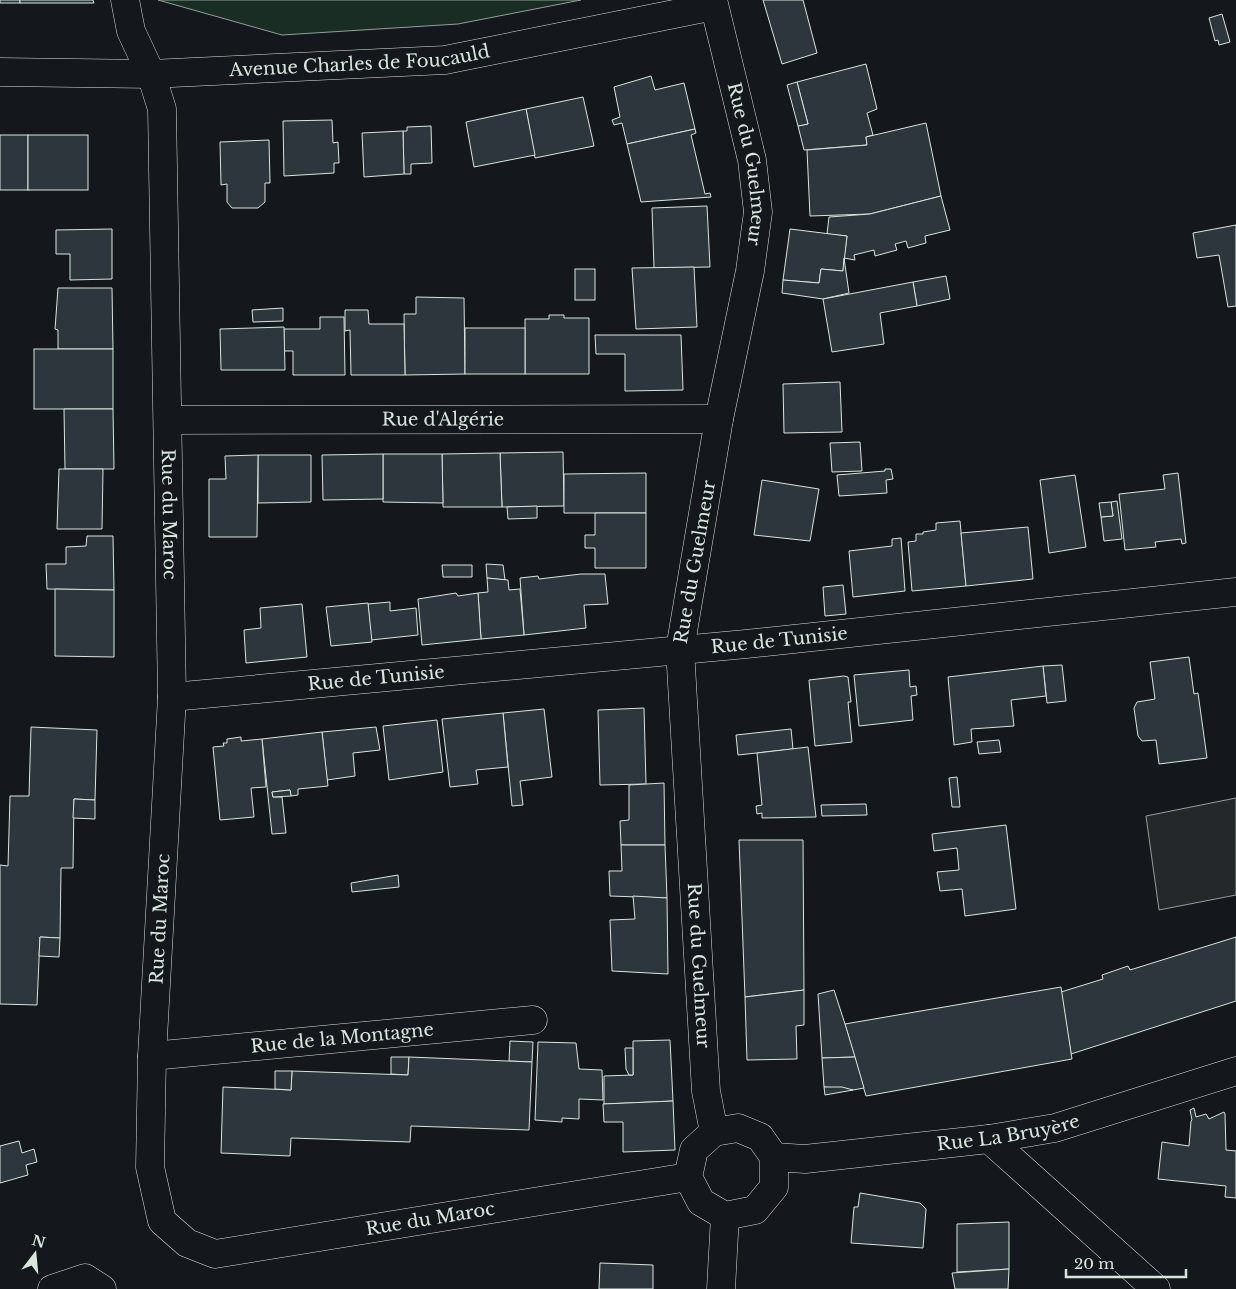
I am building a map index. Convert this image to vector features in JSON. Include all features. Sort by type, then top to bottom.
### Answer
[{"type":"street","name":"Rue du Maroc","points":[[125,0],[131,31],[151,74],[162,109],[172,697],[152,1056],[150,1167],[162,1221],[186,1243],[215,1254],[688,1177]]},
{"type":"street","name":"Avenue Charles de Foucauld","points":[[0,72],[151,74],[445,60],[713,3]]},
{"type":"street","name":"Rue du Guelmeur","points":[[713,3],[752,160],[758,212],[750,271],[719,419],[680,649],[706,1091],[714,1132]]},
{"type":"street","name":"Rue d'Algérie","points":[[168,420],[719,419]]},
{"type":"street","name":"Rue de Tunisie","points":[[172,697],[680,649],[1236,592]]},
{"type":"street","name":"Rue de la Montagne","points":[[152,1056],[533,1020]]},
{"type":"street","name":"Rue La Bruyère","points":[[774,1157],[805,1158],[989,1139],[1055,1128],[1236,1071]]},
{"type":"street","points":[[738,1128],[760,1137],[774,1157],[774,1187],[755,1210],[725,1216],[700,1202],[688,1177],[694,1150],[714,1132],[738,1128]]},
{"type":"street","points":[[989,1139],[1156,1289]]},
{"type":"street","points":[[721,1289],[725,1216]]},
{"type":"street","points":[[52,1289],[85,1278],[102,1289]]},
{"type":"green space","points":[[158,0],[581,0],[458,24],[282,35]]},
{"type":"shaded area","points":[[1236,798],[1236,895],[1159,910],[1146,816]]},
{"type":"building","points":[[0,0],[20,0],[20,3],[0,3]]},
{"type":"building","points":[[20,0],[93,0],[94,3],[20,3]]},
{"type":"building","points":[[763,0],[803,0],[817,53],[782,64]]},
{"type":"building","points":[[1222,14],[1230,42],[1219,45],[1218,40],[1215,41],[1209,18]]},
{"type":"building","points":[[866,64],[877,109],[867,113],[873,135],[866,137],[867,145],[804,150],[798,126],[808,124],[797,82]]},
{"type":"building","points":[[651,76],[655,90],[684,83],[695,129],[627,144],[622,123],[614,125],[612,120],[620,117],[614,87]]},
{"type":"building","points":[[797,82],[808,124],[798,126],[787,85]]},
{"type":"building","points":[[583,97],[594,146],[535,158],[526,109]]},
{"type":"building","points":[[526,109],[535,155],[474,167],[466,122]]},
{"type":"building","points":[[332,120],[333,143],[338,142],[339,163],[334,163],[334,173],[284,176],[283,121]]},
{"type":"building","points":[[926,123],[941,196],[870,214],[810,216],[807,150],[867,145],[866,137]]},
{"type":"building","points":[[431,126],[432,163],[411,164],[411,174],[404,174],[403,131],[407,131],[407,127]]},
{"type":"building","points":[[695,129],[696,133],[691,135],[705,194],[710,193],[711,197],[641,202],[627,144]]},
{"type":"building","points":[[403,131],[404,174],[364,177],[362,133]]},
{"type":"building","points":[[0,135],[28,135],[28,190],[0,190]]},
{"type":"building","points":[[28,135],[88,135],[88,190],[28,190]]},
{"type":"building","points":[[269,140],[270,183],[265,183],[265,202],[258,208],[232,208],[227,202],[227,184],[221,185],[220,142]]},
{"type":"building","points":[[941,196],[950,230],[925,236],[926,243],[908,248],[906,241],[895,244],[897,250],[875,256],[874,250],[854,255],[855,260],[844,258],[847,236],[827,234],[829,217],[870,214]]},
{"type":"building","points":[[707,206],[710,267],[654,268],[652,208]]},
{"type":"building","points":[[1236,225],[1236,306],[1228,307],[1219,255],[1197,258],[1193,233]]},
{"type":"building","points":[[112,229],[112,279],[70,280],[70,254],[56,254],[56,230]]},
{"type":"building","points":[[790,229],[847,236],[843,271],[821,269],[819,283],[783,280]]},
{"type":"building","points":[[844,258],[849,293],[823,299],[782,293],[783,280],[819,283],[821,269],[843,271]]},
{"type":"building","points":[[694,267],[697,327],[636,329],[632,268]]},
{"type":"building","points":[[575,269],[595,269],[595,300],[575,300]]},
{"type":"building","points":[[946,276],[950,299],[917,306],[913,282]]},
{"type":"building","points":[[913,282],[917,306],[880,313],[884,344],[832,352],[823,299]]},
{"type":"building","points":[[58,288],[112,288],[113,349],[58,349],[58,330],[55,329]]},
{"type":"building","points":[[416,297],[464,298],[465,374],[405,375],[404,314],[416,314]]},
{"type":"building","points":[[283,308],[283,321],[253,322],[252,310]]},
{"type":"building","points":[[345,310],[368,310],[369,324],[404,324],[405,375],[351,375],[350,330],[345,331]]},
{"type":"building","points":[[549,315],[564,315],[564,318],[589,318],[589,374],[525,374],[525,319],[549,319]]},
{"type":"building","points":[[320,317],[344,317],[345,375],[293,375],[293,351],[284,351],[284,329],[320,329]]},
{"type":"building","points":[[284,327],[285,370],[221,370],[220,329]]},
{"type":"building","points":[[465,328],[525,328],[525,374],[465,374]]},
{"type":"building","points":[[595,335],[681,335],[683,390],[625,391],[625,354],[596,354]]},
{"type":"building","points":[[34,349],[113,349],[113,409],[34,409]]},
{"type":"building","points":[[840,382],[842,432],[784,433],[783,384]]},
{"type":"building","points":[[64,409],[113,409],[114,469],[65,469]]},
{"type":"building","points":[[860,442],[862,471],[832,472],[830,443]]},
{"type":"building","points":[[563,452],[564,506],[502,507],[500,453]]},
{"type":"building","points":[[500,453],[502,507],[443,507],[442,454]]},
{"type":"building","points":[[383,454],[442,454],[443,503],[383,502]]},
{"type":"building","points":[[383,454],[383,499],[323,500],[322,455]]},
{"type":"building","points":[[258,455],[311,455],[311,502],[258,503]]},
{"type":"building","points":[[258,455],[257,537],[209,537],[209,479],[226,479],[225,456]]},
{"type":"building","points":[[59,469],[103,469],[102,529],[57,529]]},
{"type":"building","points":[[885,469],[891,469],[893,479],[886,480],[887,493],[839,496],[837,475],[885,471]]},
{"type":"building","points":[[646,473],[646,513],[564,513],[564,474]]},
{"type":"building","points":[[1178,473],[1186,543],[1182,544],[1181,539],[1155,542],[1156,547],[1125,550],[1119,494],[1165,489],[1163,475]]},
{"type":"building","points":[[1075,475],[1086,547],[1049,553],[1040,480]]},
{"type":"building","points":[[762,480],[819,489],[810,541],[754,535]]},
{"type":"building","points":[[1117,501],[1122,539],[1104,541],[1101,517],[1113,516],[1111,502]]},
{"type":"building","points":[[1111,502],[1113,516],[1101,517],[1099,503]]},
{"type":"building","points":[[537,506],[537,518],[508,519],[507,507]]},
{"type":"building","points":[[595,513],[646,513],[646,568],[595,568],[595,548],[585,548],[585,535],[595,535]]},
{"type":"building","points":[[960,521],[966,586],[912,591],[908,542],[916,541],[916,534],[936,530],[936,523]]},
{"type":"building","points":[[1028,527],[1033,579],[966,586],[961,533]]},
{"type":"building","points":[[87,536],[113,536],[114,590],[47,589],[46,564],[66,564],[66,547],[86,546]]},
{"type":"building","points":[[901,538],[905,591],[853,597],[849,551],[892,546],[892,539]]},
{"type":"building","points":[[486,564],[503,565],[505,580],[487,578]]},
{"type":"building","points":[[442,565],[472,565],[472,577],[443,577]]},
{"type":"building","points":[[581,574],[605,574],[608,604],[584,605],[586,628],[524,635],[520,578],[538,576],[539,579]]},
{"type":"building","points":[[487,578],[508,580],[509,590],[520,589],[524,635],[481,639],[478,593],[488,592]]},
{"type":"building","points":[[843,585],[846,614],[825,616],[823,587]]},
{"type":"building","points":[[55,589],[114,590],[114,657],[55,656]]},
{"type":"building","points":[[456,593],[458,596],[478,593],[481,639],[422,645],[418,599]]},
{"type":"building","points":[[390,602],[390,611],[416,608],[418,635],[371,640],[368,604]]},
{"type":"building","points":[[368,603],[372,642],[331,646],[326,607]]},
{"type":"building","points":[[302,604],[307,657],[246,663],[244,630],[261,628],[260,608]]},
{"type":"building","points":[[1189,657],[1194,694],[1198,693],[1207,758],[1159,764],[1156,740],[1142,741],[1138,736],[1134,708],[1137,702],[1155,699],[1150,662]]},
{"type":"building","points":[[1062,665],[1066,701],[1047,703],[1043,666]]},
{"type":"building","points":[[1043,666],[1046,696],[1011,700],[1014,726],[971,729],[972,742],[954,745],[948,677]]},
{"type":"building","points":[[909,670],[910,687],[916,686],[917,695],[911,696],[913,720],[859,726],[854,675]]},
{"type":"building","points":[[848,677],[851,702],[848,702],[852,742],[815,746],[809,680]]},
{"type":"building","points":[[644,708],[646,784],[600,785],[598,710]]},
{"type":"building","points":[[544,709],[552,777],[520,781],[523,805],[512,806],[503,713]]},
{"type":"building","points":[[503,713],[508,767],[476,770],[478,784],[450,787],[442,719]]},
{"type":"building","points":[[437,720],[443,772],[389,780],[383,726]]},
{"type":"building","points":[[31,727],[97,730],[95,800],[74,799],[73,868],[61,868],[60,938],[40,937],[37,1005],[0,1004],[0,865],[8,866],[10,796],[29,796]]},
{"type":"building","points":[[376,727],[380,750],[353,753],[355,776],[327,780],[322,732]]},
{"type":"building","points":[[791,729],[793,749],[738,755],[736,735]]},
{"type":"building","points":[[322,732],[328,786],[298,789],[298,795],[291,796],[290,790],[272,792],[273,797],[282,797],[286,833],[272,834],[262,739]]},
{"type":"building","points":[[241,737],[241,741],[262,739],[266,787],[251,788],[254,817],[220,820],[213,747],[224,746],[223,743],[227,743],[227,739]]},
{"type":"building","points":[[999,740],[1001,752],[979,754],[977,742]]},
{"type":"building","points":[[808,747],[816,817],[762,818],[762,813],[757,814],[756,806],[762,805],[757,753]]},
{"type":"building","points":[[957,777],[960,807],[952,807],[949,778]]},
{"type":"building","points":[[664,783],[665,845],[621,845],[620,821],[629,820],[629,785]]},
{"type":"building","points":[[290,790],[291,796],[273,797],[272,792]]},
{"type":"building","points":[[74,799],[95,800],[95,819],[73,818]]},
{"type":"building","points":[[866,804],[867,815],[822,816],[821,805]]},
{"type":"building","points":[[1006,825],[1016,909],[965,916],[962,889],[940,891],[937,872],[959,870],[957,848],[934,851],[932,834]]},
{"type":"building","points":[[739,840],[803,840],[804,990],[745,997]]},
{"type":"building","points":[[621,845],[665,845],[667,898],[610,896],[609,871],[622,871]]},
{"type":"building","points":[[398,875],[399,887],[352,892],[351,883]]},
{"type":"building","points":[[633,896],[667,898],[668,974],[612,971],[610,920],[635,919]]},
{"type":"building","points":[[40,937],[60,938],[59,957],[39,956]]},
{"type":"building","points":[[1236,937],[1236,1001],[1071,1054],[1061,992],[1103,979],[1102,975],[1128,966],[1130,970]]},
{"type":"building","points":[[1061,987],[1072,1059],[866,1096],[845,1024]]},
{"type":"building","points":[[804,990],[804,1025],[796,1026],[797,1059],[747,1060],[745,997]]},
{"type":"building","points":[[834,990],[855,1057],[822,1058],[818,994]]},
{"type":"building","points":[[670,1040],[673,1101],[604,1104],[604,1076],[633,1075],[633,1041]]},
{"type":"building","points":[[510,1041],[533,1042],[532,1062],[509,1061]]},
{"type":"building","points":[[538,1042],[576,1043],[579,1069],[602,1070],[603,1100],[579,1099],[579,1119],[562,1118],[562,1122],[535,1120]]},
{"type":"building","points":[[625,1048],[633,1048],[633,1075],[629,1075],[626,1069]]},
{"type":"building","points":[[391,1057],[409,1057],[408,1075],[391,1074]]},
{"type":"building","points":[[409,1057],[532,1062],[529,1130],[411,1126],[410,1142],[291,1138],[290,1156],[221,1153],[223,1087],[291,1090],[292,1071],[408,1075]]},
{"type":"building","points":[[855,1057],[864,1088],[853,1090],[824,1087],[822,1058]]},
{"type":"building","points":[[275,1071],[292,1071],[291,1090],[275,1089]]},
{"type":"building","points":[[824,1087],[842,1087],[853,1090],[825,1095]]},
{"type":"building","points":[[673,1101],[675,1150],[623,1152],[623,1122],[604,1122],[603,1104]]},
{"type":"building","points":[[1194,1108],[1196,1117],[1206,1114],[1209,1119],[1224,1112],[1225,1114],[1226,1150],[1236,1151],[1236,1198],[1225,1197],[1226,1186],[1158,1179],[1162,1142],[1189,1146],[1192,1120],[1190,1110]]},
{"type":"building","points":[[19,1141],[22,1153],[34,1149],[37,1162],[26,1165],[28,1175],[0,1183],[0,1146]]},
{"type":"building","points":[[860,1193],[920,1203],[926,1209],[923,1248],[851,1243],[854,1207],[858,1207]]},
{"type":"building","points":[[1009,1222],[1009,1269],[957,1272],[957,1224]]},
{"type":"building","points":[[600,1263],[653,1265],[653,1289],[599,1289]]},
{"type":"building","points":[[1009,1269],[1008,1289],[955,1289],[952,1273]]}]
